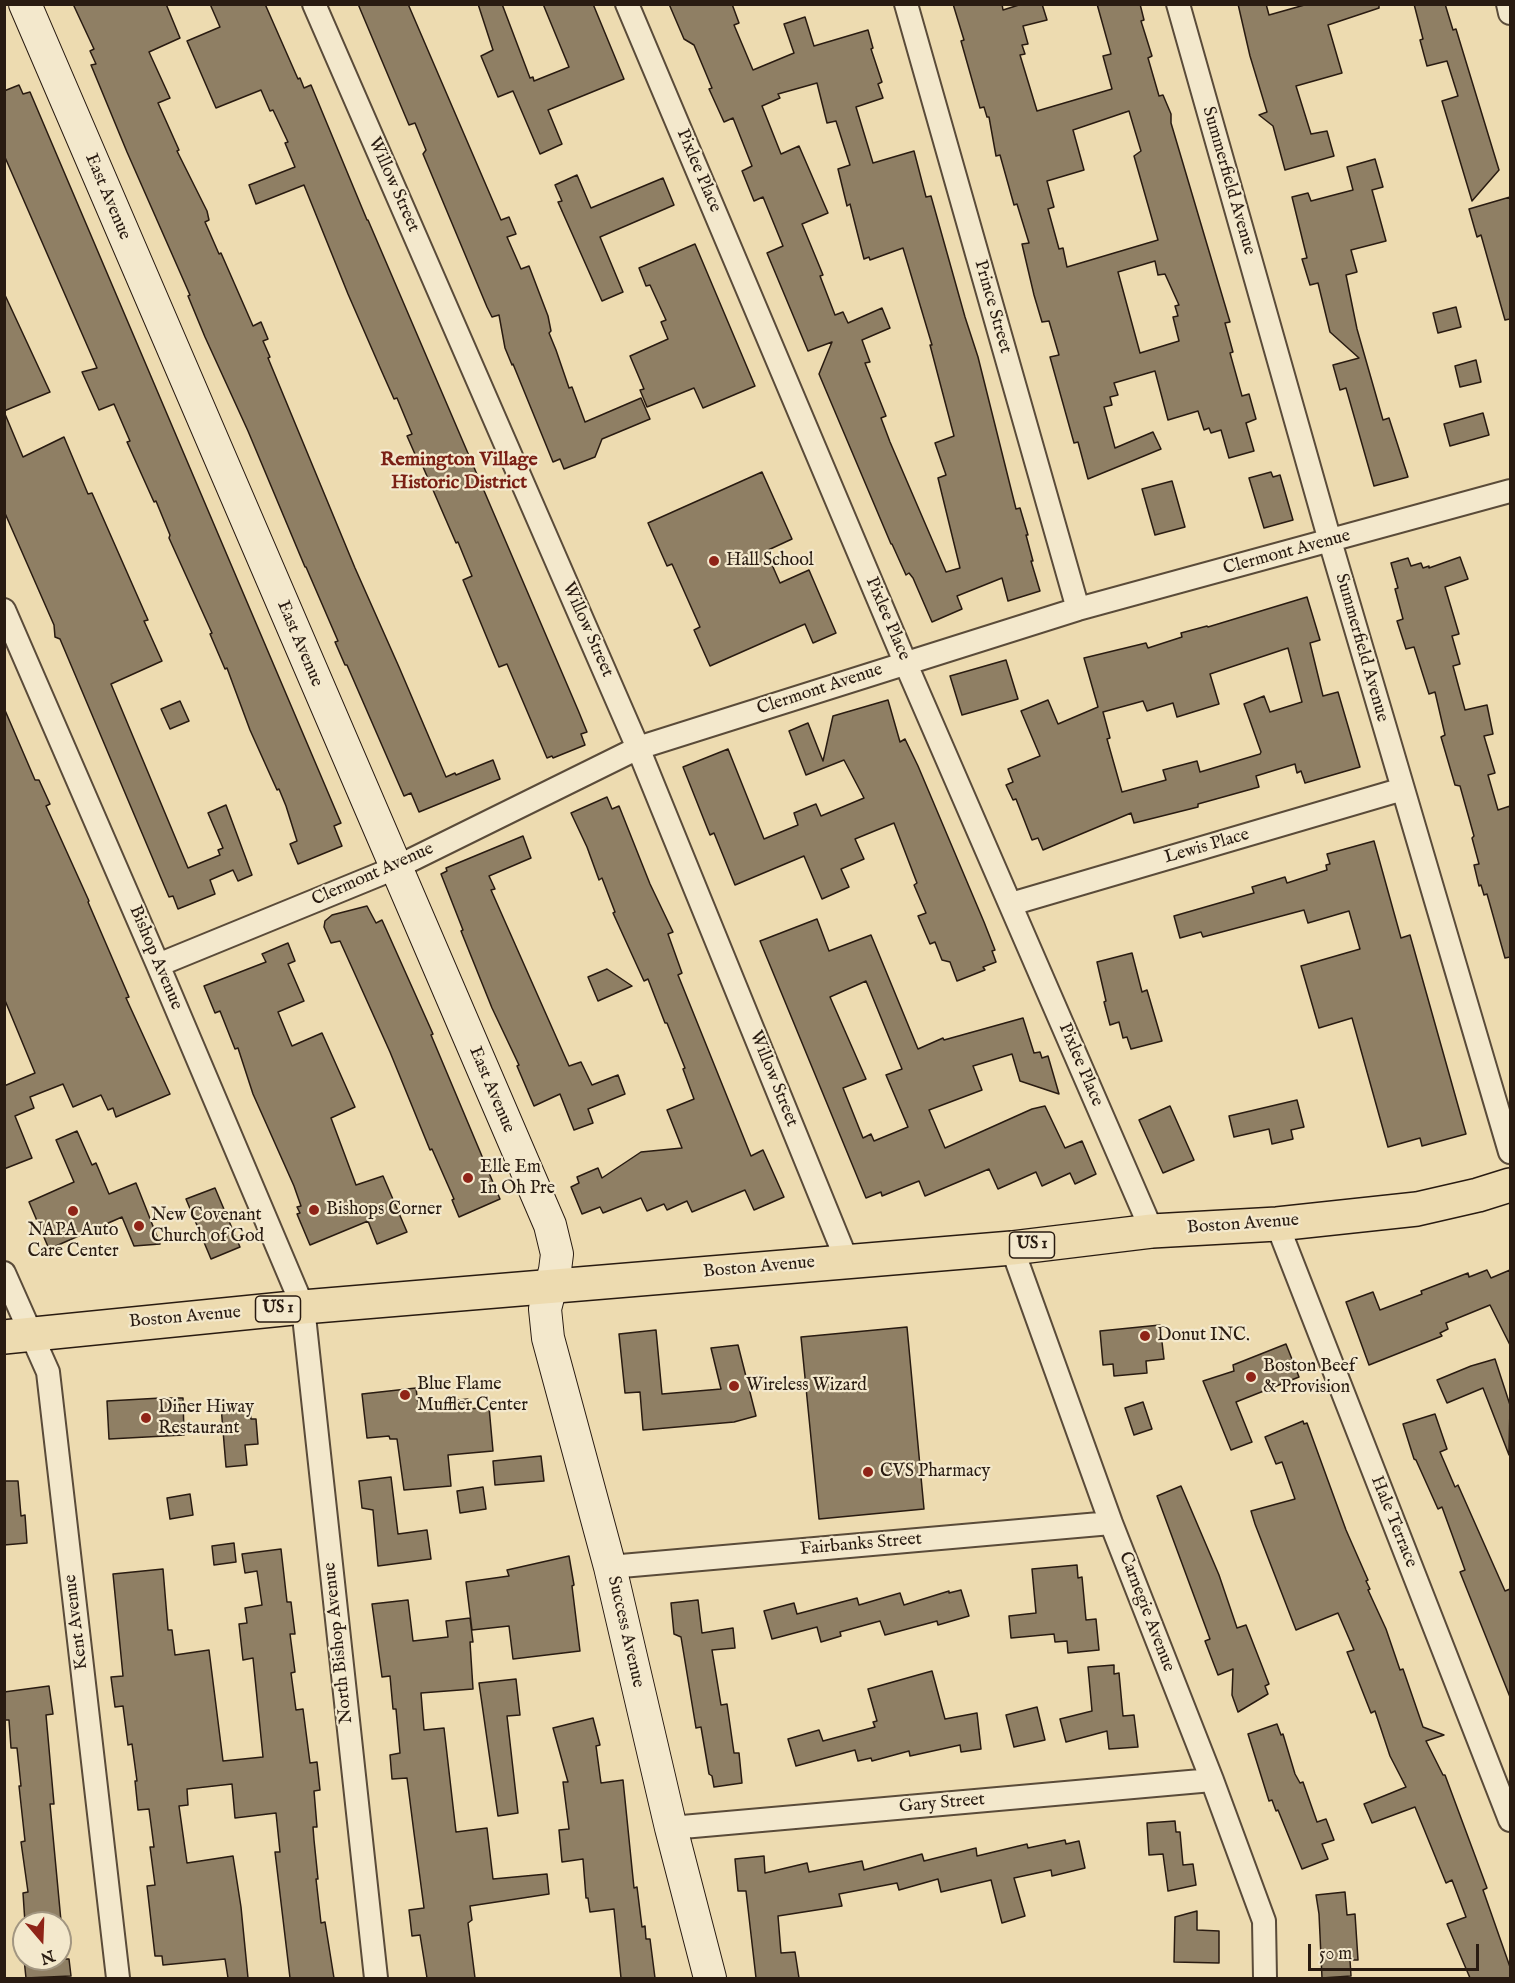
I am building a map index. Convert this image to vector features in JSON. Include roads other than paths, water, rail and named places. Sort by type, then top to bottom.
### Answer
[{"type":"main road","name":"Boston Avenue","points":[[18,1335],[303,1307],[1012,1248],[1152,1231],[1276,1224],[1417,1209],[1510,1185]]},
{"type":"street","name":"East Avenue","points":[[25,4],[550,1225],[556,1254],[551,1286]]},
{"type":"street","name":"Willow Street","points":[[314,4],[638,748],[847,1261]]},
{"type":"street","name":"Pixlee Place","points":[[627,4],[905,662],[1152,1231]]},
{"type":"street","name":"Prince Street","points":[[906,4],[1078,609]]},
{"type":"street","name":"Summerfield Avenue","points":[[1178,4],[1330,542],[1510,1152]]},
{"type":"street","points":[[1508,4],[1510,13]]},
{"type":"street","name":"Clermont Avenue","points":[[158,965],[395,868],[638,748],[1078,609],[1330,542],[1510,490]]},
{"type":"street","name":"Bishop Avenue","points":[[4,610],[303,1307]]},
{"type":"street","name":"Lewis Place","points":[[1011,904],[1403,789]]},
{"type":"street","name":"Hale Terrace","points":[[1276,1224],[1510,1820]]},
{"type":"street","name":"Carnegie Avenue","points":[[1012,1248],[1111,1523],[1212,1780],[1264,1921],[1265,1978]]},
{"type":"street","name":"Kent Avenue","points":[[4,1273],[18,1335],[48,1372],[118,1978]]},
{"type":"street","name":"Success Avenue","points":[[551,1286],[545,1309],[548,1338],[610,1566],[671,1828],[710,1978]]},
{"type":"street","name":"North Bishop Avenue","points":[[303,1307],[376,1978]]},
{"type":"street","name":"Fairbanks Street","points":[[610,1566],[1111,1523]]},
{"type":"street","name":"Gary Street","points":[[671,1828],[1212,1780]]},
{"type":"place","name":"Hall School","points":[[714,561]]},
{"type":"place","name":"Elle Em In Oh Pre","points":[[468,1178]]},
{"type":"place","name":"Bishops Corner","points":[[314,1210]]},
{"type":"place","name":"NAPA Auto Care Center","points":[[73,1211]]},
{"type":"place","name":"New Covenant Church of God","points":[[139,1226]]},
{"type":"place","name":"Donut INC.","points":[[1145,1336]]},
{"type":"place","name":"Boston Beef & Provision","points":[[1251,1377]]},
{"type":"place","name":"Wireless Wizard","points":[[734,1386]]},
{"type":"place","name":"Blue Flame Muffler Center","points":[[405,1395]]},
{"type":"place","name":"Diner Hiway Restaurant","points":[[146,1418]]},
{"type":"place","name":"CVS Pharmacy","points":[[868,1472]]},
{"type":"district","name":"Remington Village Historic District","points":[[459,472]]}]
